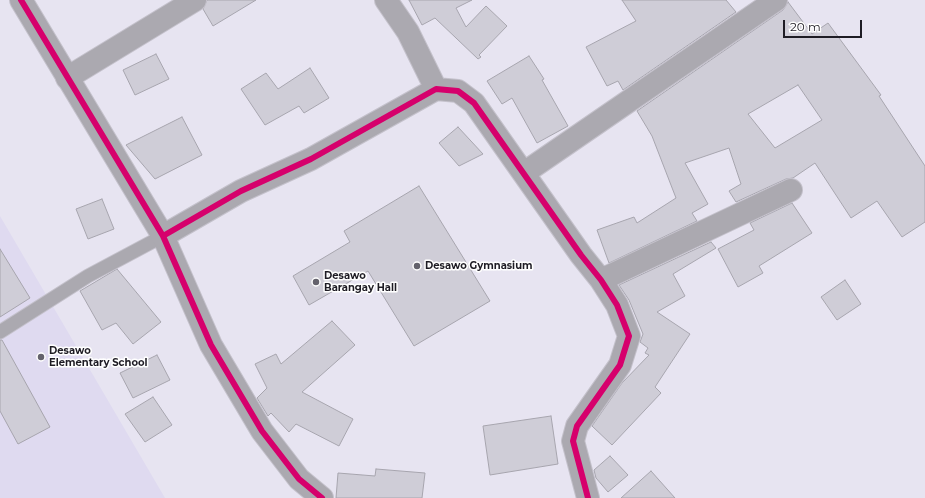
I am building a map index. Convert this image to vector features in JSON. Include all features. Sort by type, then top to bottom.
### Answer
[{"type":"street","points":[[21,0],[163,236],[211,345],[262,431],[299,479],[322,498]]},
{"type":"street","points":[[67,78],[195,0]]},
{"type":"street","points":[[386,0],[408,32],[436,90]]},
{"type":"street","points":[[524,173],[776,0]]},
{"type":"street","points":[[163,236],[241,191],[312,159],[436,90],[458,90],[474,103],[581,255],[601,280],[617,305],[629,336],[620,364],[577,426],[573,441],[588,498]]},
{"type":"street","points":[[601,280],[791,190]]},
{"type":"lane","points":[[0,332],[88,276],[163,236]]},
{"type":"shaded area","name":"Desawo Elementary School","points":[[0,216],[165,498],[0,498]]},
{"type":"building","points":[[207,0],[256,0],[213,26],[203,9]]},
{"type":"building","points":[[409,0],[472,0],[456,8],[466,27],[486,6],[507,26],[479,55],[481,57],[478,59],[435,18],[422,25]]},
{"type":"building","points":[[622,0],[726,0],[736,12],[623,90],[618,81],[607,86],[586,47],[636,21]]},
{"type":"building","points":[[788,2],[812,34],[828,23],[881,95],[879,96],[925,166],[925,222],[902,237],[877,201],[851,218],[815,163],[793,178],[786,179],[736,202],[729,191],[741,184],[729,148],[685,163],[708,204],[692,213],[697,221],[609,263],[597,230],[634,217],[637,223],[676,198],[652,136],[637,111],[783,10]],"holes":[[[798,85],[822,120],[775,148],[748,114]]]},
{"type":"building","points":[[156,54],[169,79],[135,95],[123,70]]},
{"type":"building","points":[[529,56],[544,79],[542,80],[568,126],[537,143],[512,98],[502,104],[487,81]]},
{"type":"building","points":[[310,68],[329,98],[304,113],[299,106],[265,125],[241,89],[266,73],[278,89]]},
{"type":"building","points":[[182,117],[202,155],[155,179],[126,145]]},
{"type":"building","points":[[458,127],[483,154],[459,166],[439,143]]},
{"type":"building","name":"Desawo Gymnasium","points":[[419,186],[490,301],[414,346],[368,271],[309,305],[293,276],[350,242],[344,231]]},
{"type":"building","points":[[102,199],[114,229],[88,239],[76,209]]},
{"type":"building","points":[[792,203],[812,233],[759,266],[763,273],[738,287],[718,249],[754,230],[750,223]]},
{"type":"building","points":[[711,242],[716,248],[673,274],[685,296],[657,312],[690,334],[655,387],[661,393],[612,445],[592,426],[622,383],[649,355],[645,353],[648,348],[640,342],[643,334],[629,300],[619,285]]},
{"type":"building","points":[[0,249],[30,298],[0,317]]},
{"type":"building","points":[[117,269],[161,322],[133,344],[116,323],[102,330],[80,291]]},
{"type":"building","points":[[845,280],[861,304],[837,320],[821,297]]},
{"type":"building","points":[[332,321],[355,345],[302,392],[353,419],[339,446],[296,424],[289,432],[271,413],[268,416],[257,398],[267,388],[255,364],[276,354],[281,364]]},
{"type":"building","points":[[0,340],[2,340],[50,427],[18,444],[0,411]]},
{"type":"building","points":[[157,355],[170,380],[133,398],[120,373]]},
{"type":"building","points":[[153,397],[172,425],[145,442],[125,414]]},
{"type":"building","points":[[551,416],[558,464],[490,475],[483,426]]},
{"type":"building","points":[[610,456],[628,475],[608,492],[596,478],[594,470]]},
{"type":"building","points":[[376,469],[425,473],[422,498],[336,498],[338,473],[375,476]]},
{"type":"building","points":[[651,471],[675,498],[621,498]]},
{"type":"cycle path","points":[[21,0],[163,236],[211,345],[262,431],[299,479],[322,498]]},
{"type":"cycle path","points":[[163,236],[241,191],[311,159],[436,89],[458,91],[474,103],[581,255],[601,280],[617,305],[629,336],[620,365],[577,426],[573,441],[588,498]]},
{"type":"place","name":"Desawo Gymnasium","points":[[417,266]]},
{"type":"place","name":"Desawo Barangay Hall","points":[[316,282]]},
{"type":"place","name":"Desawo Elementary School","points":[[41,357]]}]
